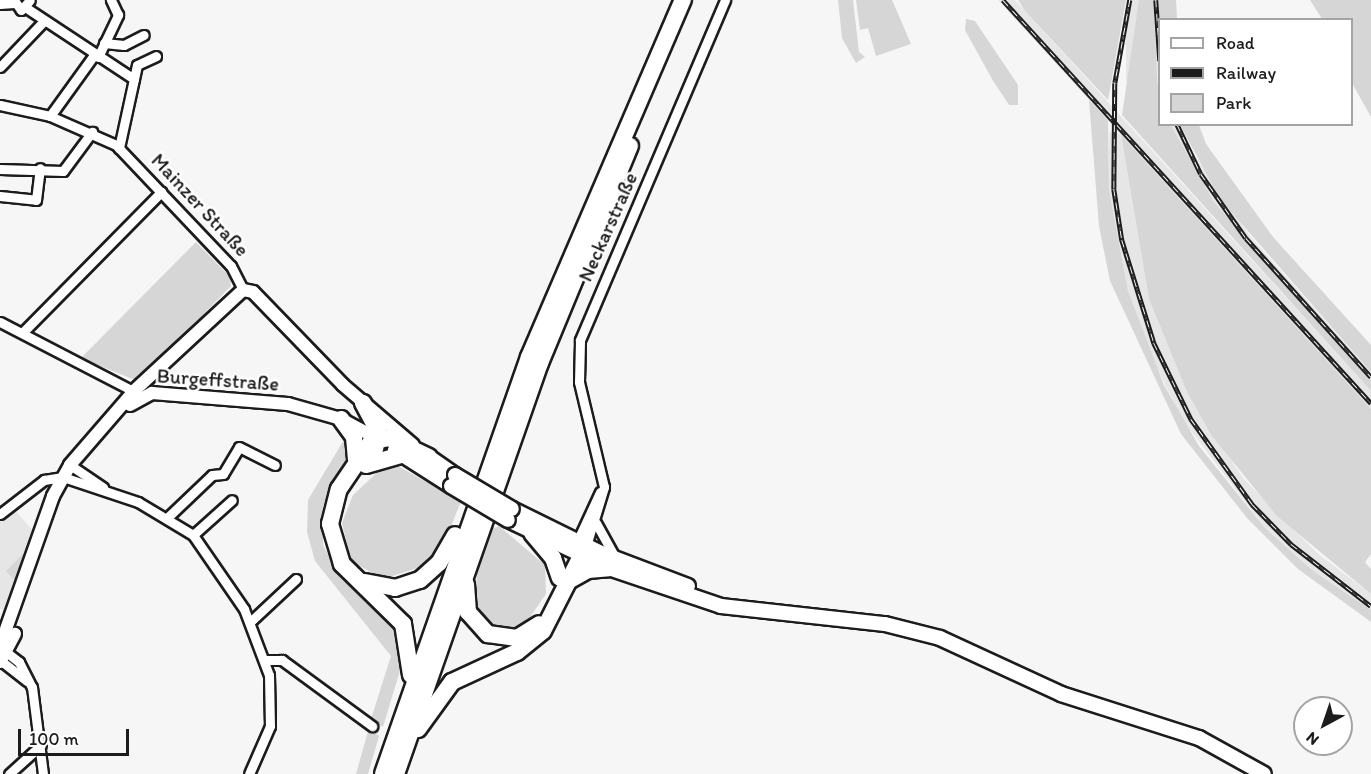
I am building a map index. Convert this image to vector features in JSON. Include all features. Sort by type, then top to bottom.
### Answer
[{"type":"highway","points":[[392,773],[540,363],[683,0]]},
{"type":"highway","points":[[392,773],[411,688],[477,498],[557,289],[650,86],[695,0]]},
{"type":"highway","points":[[363,404],[378,439]]},
{"type":"highway","points":[[341,419],[354,437],[361,462]]},
{"type":"highway","points":[[411,688],[410,647],[403,624],[354,576],[331,541],[333,507],[378,439],[389,438],[429,457]]},
{"type":"highway","points":[[361,462],[402,455]]},
{"type":"highway","points":[[354,576],[386,588],[420,580],[439,563],[477,498]]},
{"type":"highway","points":[[531,533],[553,558],[565,579]]},
{"type":"highway","points":[[392,773],[439,696],[468,671],[536,639],[579,549]]},
{"type":"highway","points":[[472,550],[466,605],[476,625],[495,637],[517,638],[536,627],[565,579],[613,564]]},
{"type":"main road","points":[[1,655],[66,479],[73,467],[159,369],[243,290]]},
{"type":"main road","name":"Mainzer Straße","points":[[243,290],[256,295],[363,404],[429,457]]},
{"type":"main road","points":[[159,369],[155,384],[165,395]]},
{"type":"main road","name":"Burgeffstraße","points":[[136,394],[288,404],[341,419],[378,439]]},
{"type":"main road","points":[[378,439],[402,455],[453,481],[510,515],[579,549],[721,606],[885,624],[940,638],[1061,694],[1220,748],[1264,774]]},
{"type":"main road","points":[[429,457],[453,481]]},
{"type":"main road","points":[[510,515],[531,533],[579,549]]},
{"type":"street","points":[[50,116],[104,43],[119,12],[111,0]]},
{"type":"street","name":"Neckarstraße","points":[[579,549],[596,523],[603,478],[579,382],[580,340],[725,0]]},
{"type":"street","points":[[0,4],[14,1],[18,9],[29,4],[44,21],[134,79]]},
{"type":"street","points":[[0,67],[44,21]]},
{"type":"street","points":[[104,43],[123,45],[144,35]]},
{"type":"street","points":[[119,148],[137,65],[156,56]]},
{"type":"street","name":"Mainzer Straße","points":[[0,105],[50,116],[92,132],[119,148],[239,276],[243,290]]},
{"type":"street","points":[[0,169],[40,168],[63,171],[92,132]]},
{"type":"street","points":[[0,196],[36,200],[40,168]]},
{"type":"street","points":[[23,332],[161,192]]},
{"type":"street","name":"Burgeffstraße","points":[[0,322],[23,332],[136,394]]},
{"type":"street","points":[[169,516],[212,475],[223,474],[238,447],[275,465]]},
{"type":"street","points":[[73,467],[105,489]]},
{"type":"street","points":[[579,549],[603,478]]},
{"type":"street","points":[[0,514],[44,480],[66,479],[105,489],[169,516],[193,535],[250,622],[265,660],[270,726],[249,774]]},
{"type":"street","points":[[193,535],[232,500]]},
{"type":"street","points":[[596,523],[613,564]]},
{"type":"street","points":[[250,622],[296,579]]},
{"type":"street","points":[[1,655],[32,687],[43,774]]},
{"type":"street","points":[[265,660],[282,660],[372,726]]},
{"type":"street","points":[[9,774],[40,745]]},
{"type":"shaded area","points":[[998,0],[1015,0],[1371,391],[1371,409],[1121,136],[1149,299],[1187,392],[1243,478],[1317,553],[1371,594],[1371,610],[1312,570],[1264,527],[1182,419],[1146,345],[1128,291],[1109,189],[1109,132],[1120,134]]},
{"type":"shaded area","points":[[1126,0],[1139,0],[1139,81],[1126,81]]},
{"type":"shaded area","points":[[1153,0],[1159,0],[1158,75],[1152,30]]},
{"type":"shaded area","points":[[1172,126],[1180,126],[1194,155],[1250,236],[1371,372],[1371,380],[1214,202]]},
{"type":"shaded area","points":[[14,509],[34,532],[8,616],[0,608],[0,520]]},
{"type":"green space","points":[[838,0],[853,0],[859,52],[865,57],[856,63],[842,38]]},
{"type":"green space","points":[[856,0],[892,0],[911,44],[876,56],[868,28],[860,30]]},
{"type":"green space","points":[[1018,0],[1126,0],[1108,100],[1025,11]]},
{"type":"green space","points":[[1139,0],[1153,0],[1158,126],[1172,126],[1214,202],[1371,380],[1371,391],[1122,115]]},
{"type":"green space","points":[[1159,0],[1176,0],[1177,18],[1159,18]]},
{"type":"green space","points":[[1310,0],[1371,0],[1371,117],[1353,85],[1353,18],[1321,18]]},
{"type":"green space","points":[[966,19],[975,21],[1018,85],[1018,105],[1009,105],[992,79],[965,30]]},
{"type":"green space","points":[[1089,100],[1108,120],[1109,189],[1128,291],[1164,385],[1199,446],[1264,527],[1312,570],[1371,610],[1371,622],[1298,569],[1247,518],[1181,434],[1110,281],[1099,226]]},
{"type":"green space","points":[[1181,126],[1199,126],[1206,144],[1273,237],[1371,345],[1371,372],[1220,199]]},
{"type":"green space","points":[[1121,135],[1371,409],[1371,554],[1365,562],[1371,569],[1371,594],[1277,516],[1212,436],[1187,392],[1149,299]]},
{"type":"green space","points":[[196,242],[230,277],[231,286],[144,375],[135,380],[81,358]]},
{"type":"green space","points":[[345,438],[345,464],[323,506],[323,545],[340,578],[393,623],[401,639],[402,664],[383,727],[371,719],[391,656],[315,561],[307,532],[308,500]]},
{"type":"green space","points":[[396,465],[461,501],[445,542],[427,565],[383,579],[351,561],[342,523],[353,495],[382,468]]},
{"type":"green space","points":[[499,526],[545,565],[546,594],[521,630],[496,629],[479,617],[475,606],[477,574],[492,529]]},
{"type":"green space","points":[[30,547],[14,598],[9,592],[18,584],[6,571]]},
{"type":"green space","points":[[369,728],[379,736],[368,774],[356,774]]},
{"type":"railway","points":[[1003,0],[1371,403]]},
{"type":"railway","points":[[1130,0],[1115,83],[1114,189],[1122,240],[1154,343],[1191,419],[1252,504],[1291,544],[1371,606]]},
{"type":"railway","points":[[1156,0],[1158,30]]},
{"type":"railway","points":[[1178,126],[1201,174],[1246,238],[1371,377]]}]
